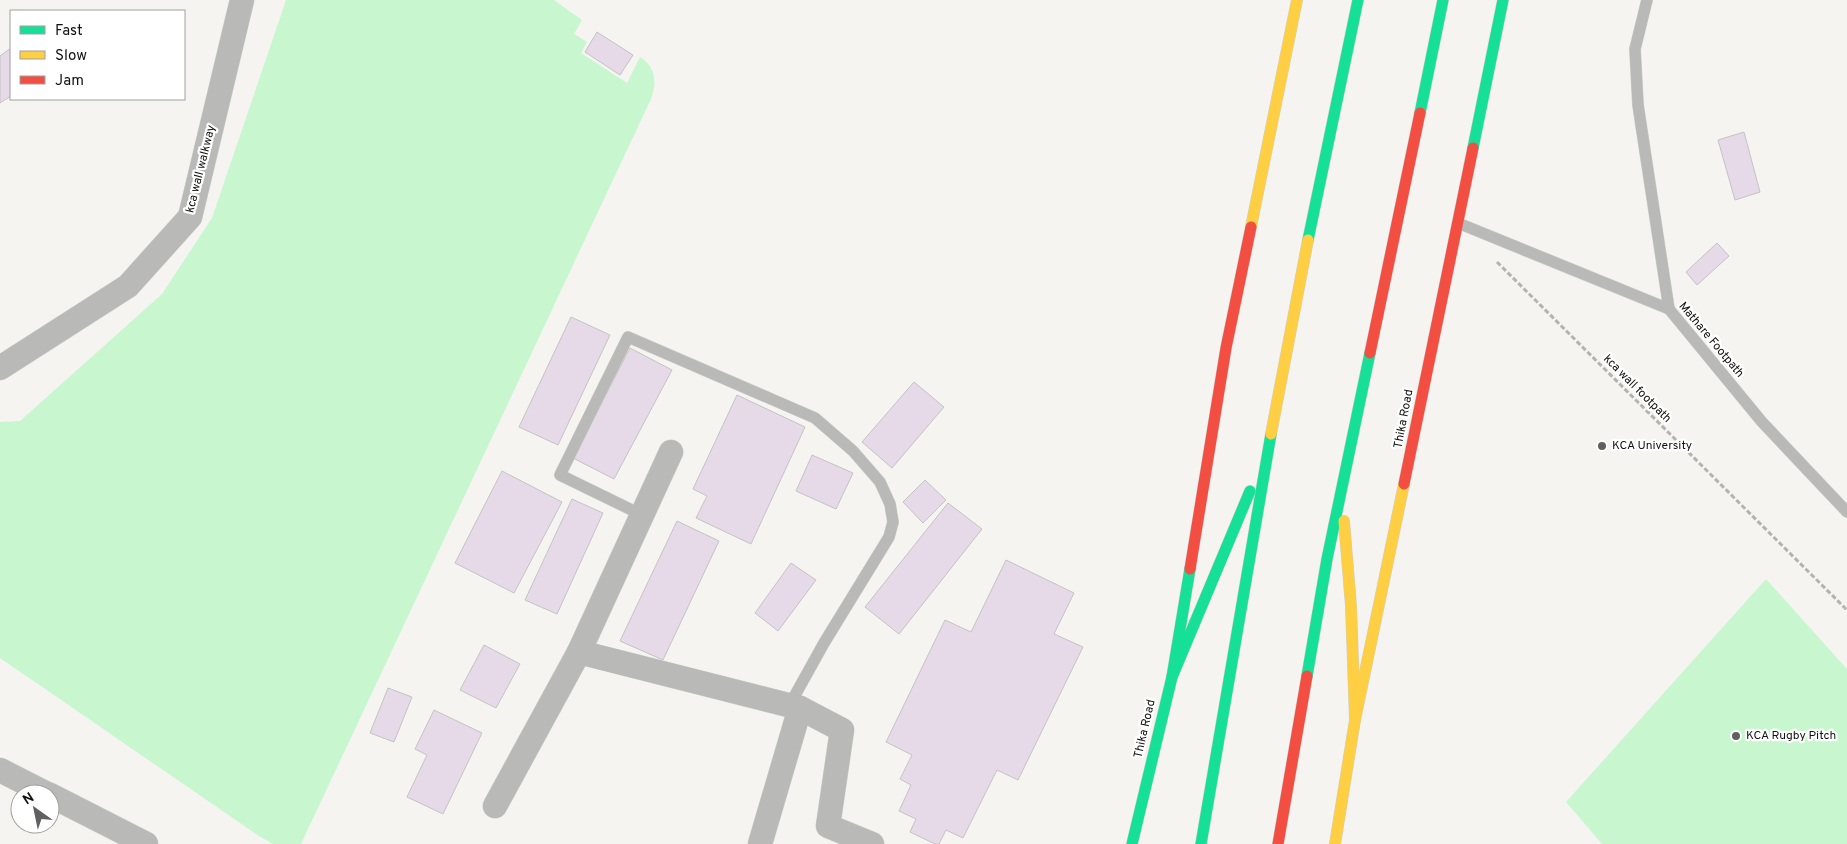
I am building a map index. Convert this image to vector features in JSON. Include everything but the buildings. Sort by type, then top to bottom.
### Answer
[{"type":"main road","name":"Thika Road","points":[[1132,844],[1172,677],[1226,348],[1297,0]]},
{"type":"main road","points":[[1201,844],[1268,449],[1298,287],[1358,0]]},
{"type":"main road","points":[[1278,844],[1327,559],[1443,0]]},
{"type":"main road","name":"Thika Road","points":[[1335,844],[1355,720],[1503,0]]},
{"type":"main road","points":[[1172,677],[1268,449]]},
{"type":"main road","points":[[1341,490],[1351,606],[1355,720]]},
{"type":"street","name":"kca wall walkway","points":[[0,368],[128,286],[190,217],[242,0]]},
{"type":"street","points":[[495,806],[579,652],[671,452]]},
{"type":"street","points":[[579,652],[795,707],[842,730],[828,826],[872,844]]},
{"type":"street","points":[[760,844],[795,707]]},
{"type":"street","points":[[0,770],[27,784]]},
{"type":"street","points":[[60,801],[146,844]]},
{"type":"lane","points":[[1647,0],[1635,49],[1638,105],[1669,309]]},
{"type":"lane","name":"Mathare Footpath","points":[[1457,222],[1669,309],[1762,422],[1847,512]]},
{"type":"lane","points":[[642,515],[560,475],[628,337],[815,418],[853,451],[880,482],[890,504],[893,522],[889,537],[824,643],[795,707]]},
{"type":"path","name":"kca wall footpath","points":[[1493,258],[1847,610]]},
{"type":"green space","points":[[286,0],[554,0],[582,20],[574,34],[587,42],[581,53],[627,83],[640,57],[649,65],[654,75],[651,99],[301,844],[273,844],[259,836],[0,658],[0,422],[20,421],[162,294],[212,218]]},
{"type":"green space","name":"KCA Rugby Pitch","points":[[1766,579],[1847,669],[1847,844],[1602,844],[1566,802]]},
{"type":"traffic: fast","points":[[1308,240],[1358,0]]},
{"type":"traffic: fast","points":[[1420,113],[1443,0]]},
{"type":"traffic: fast","points":[[1473,148],[1503,0]]},
{"type":"traffic: fast","points":[[1307,676],[1327,559],[1370,353]]},
{"type":"traffic: fast","points":[[1201,844],[1271,434]]},
{"type":"traffic: fast","points":[[1172,677],[1250,491]]},
{"type":"traffic: fast","points":[[1132,844],[1172,677],[1190,569]]},
{"type":"traffic: slow","points":[[1251,227],[1297,0]]},
{"type":"traffic: slow","points":[[1271,434],[1308,240]]},
{"type":"traffic: slow","points":[[1335,844],[1355,720],[1404,484]]},
{"type":"traffic: slow","points":[[1344,521],[1351,606],[1355,720]]},
{"type":"traffic: jam","points":[[1370,353],[1420,113]]},
{"type":"traffic: jam","points":[[1404,484],[1473,148]]},
{"type":"traffic: jam","points":[[1190,569],[1226,348],[1251,227]]},
{"type":"traffic: jam","points":[[1278,844],[1307,676]]},
{"type":"place","name":"KCA University","points":[[1602,446]]},
{"type":"place","name":"KCA Rugby Pitch","points":[[1736,736]]}]
